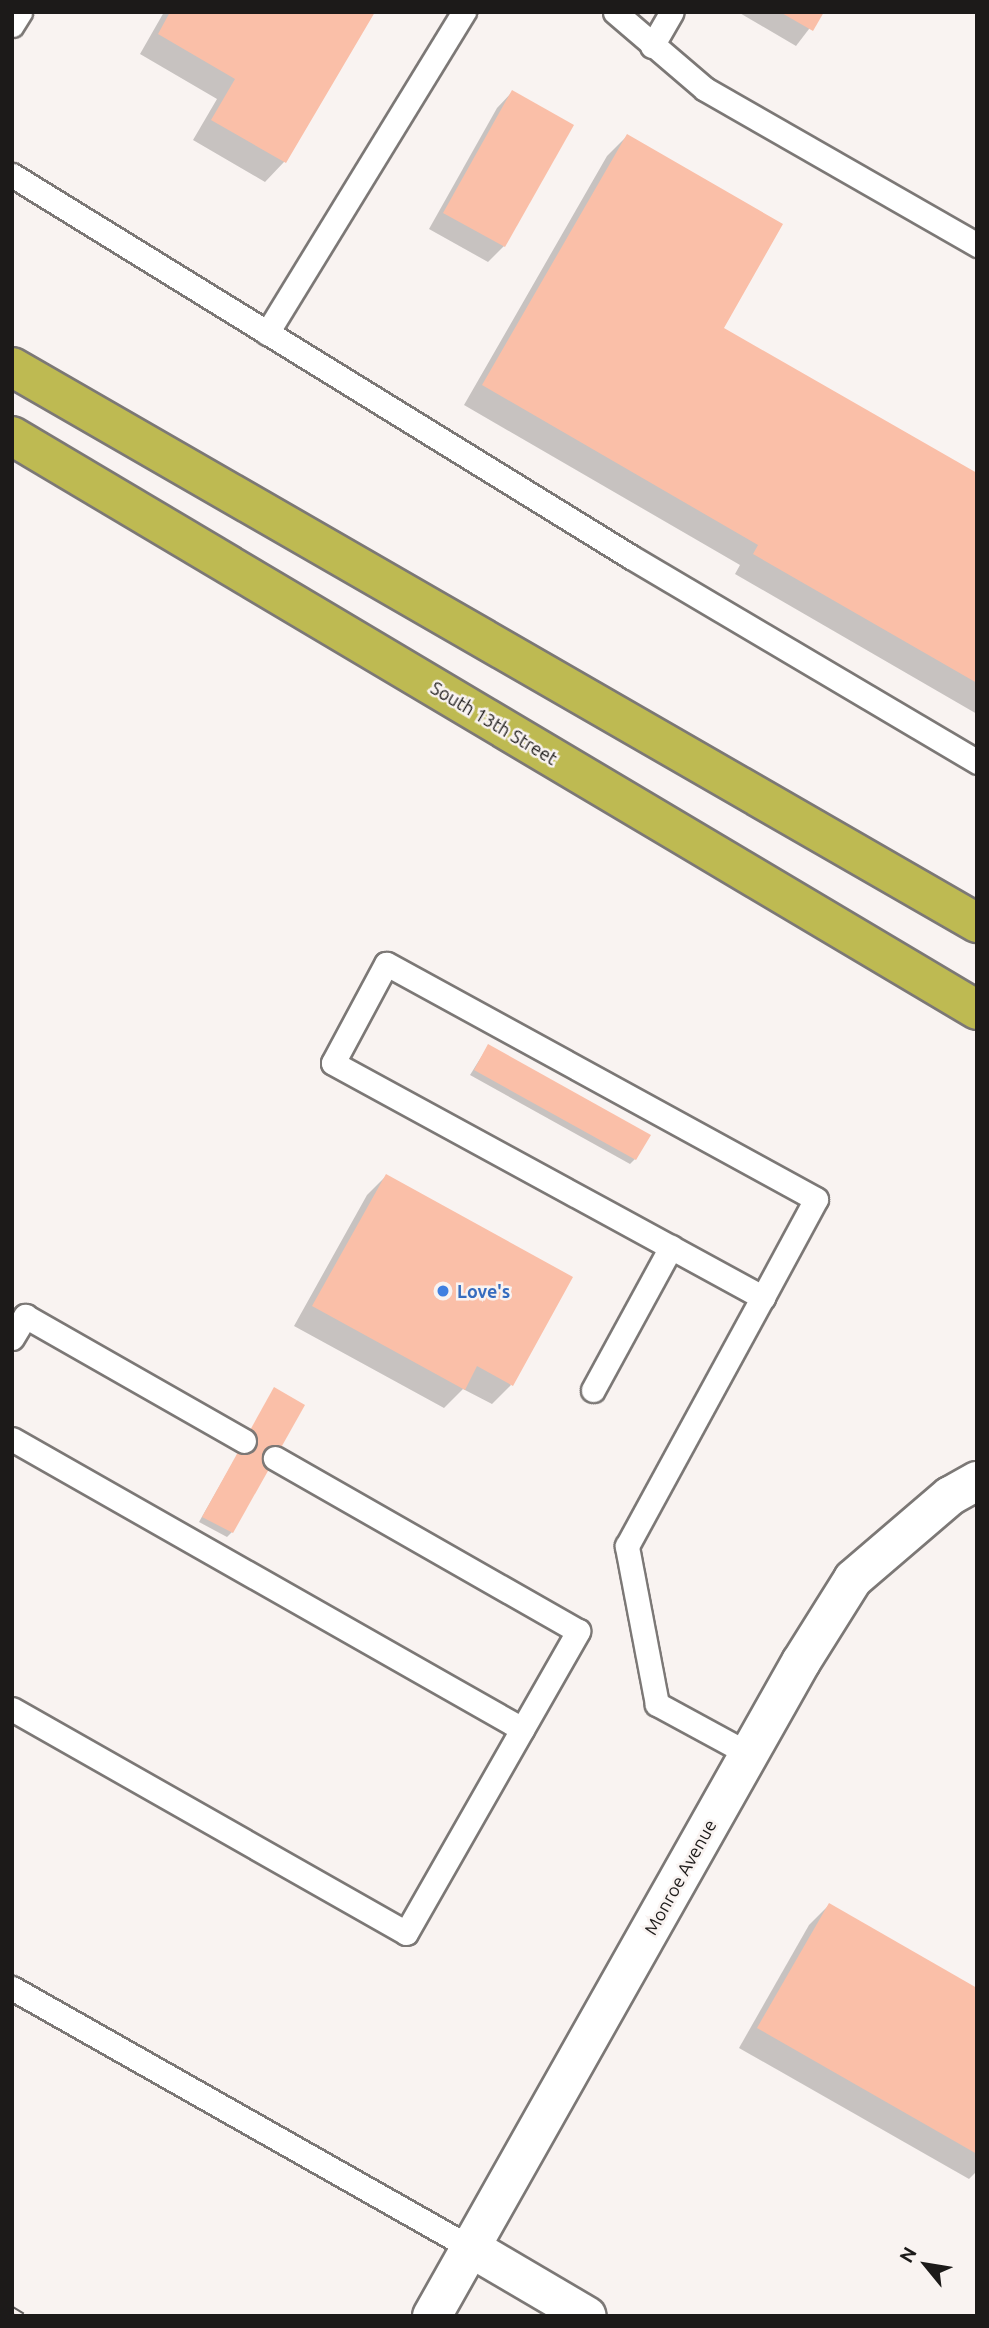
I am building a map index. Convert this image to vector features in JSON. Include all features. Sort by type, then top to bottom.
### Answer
[{"type":"highway","points":[[12,367],[977,923]]},
{"type":"highway","name":"South 13th Street","points":[[12,436],[977,1010]]},
{"type":"street","name":"Monroe Avenue","points":[[432,2316],[749,1754],[853,1579],[950,1496],[977,1481]]},
{"type":"street","points":[[471,2248],[587,2316]]},
{"type":"lane","points":[[12,25],[20,12]]},
{"type":"lane","points":[[267,333],[464,12]]},
{"type":"lane","points":[[615,12],[705,89],[977,245]]},
{"type":"lane","points":[[652,46],[671,12]]},
{"type":"lane","points":[[12,175],[631,557],[977,762]]},
{"type":"lane","points":[[749,1754],[657,1704],[627,1546],[763,1297],[816,1199],[386,964],[333,1063],[763,1297]]},
{"type":"lane","points":[[593,1390],[671,1247]]},
{"type":"lane","points":[[12,1338],[25,1316],[244,1441]]},
{"type":"lane","points":[[12,1439],[522,1730]]},
{"type":"lane","points":[[12,1709],[406,1933],[578,1630],[275,1458]]},
{"type":"lane","points":[[12,1988],[471,2248]]},
{"type":"building","points":[[170,12],[375,12],[286,163],[211,120],[235,79],[158,34]]},
{"type":"building","points":[[780,12],[824,12],[813,31]]},
{"type":"building","points":[[512,90],[574,125],[505,247],[443,213]]},
{"type":"building","points":[[627,134],[783,224],[724,328],[977,473],[977,683],[753,554],[758,545],[482,385]]},
{"type":"building","points":[[488,1044],[651,1135],[636,1160],[474,1070]]},
{"type":"building","name":"Love's","points":[[386,1174],[573,1277],[513,1386],[477,1366],[465,1390],[312,1306]]},
{"type":"building","points":[[274,1387],[305,1405],[233,1533],[202,1517]]},
{"type":"building","points":[[829,1903],[977,1988],[977,2154],[757,2028]]},
{"type":"railway","points":[[12,2310],[22,2316]]},
{"type":"place","name":"Love's","points":[[443,1291]]}]
